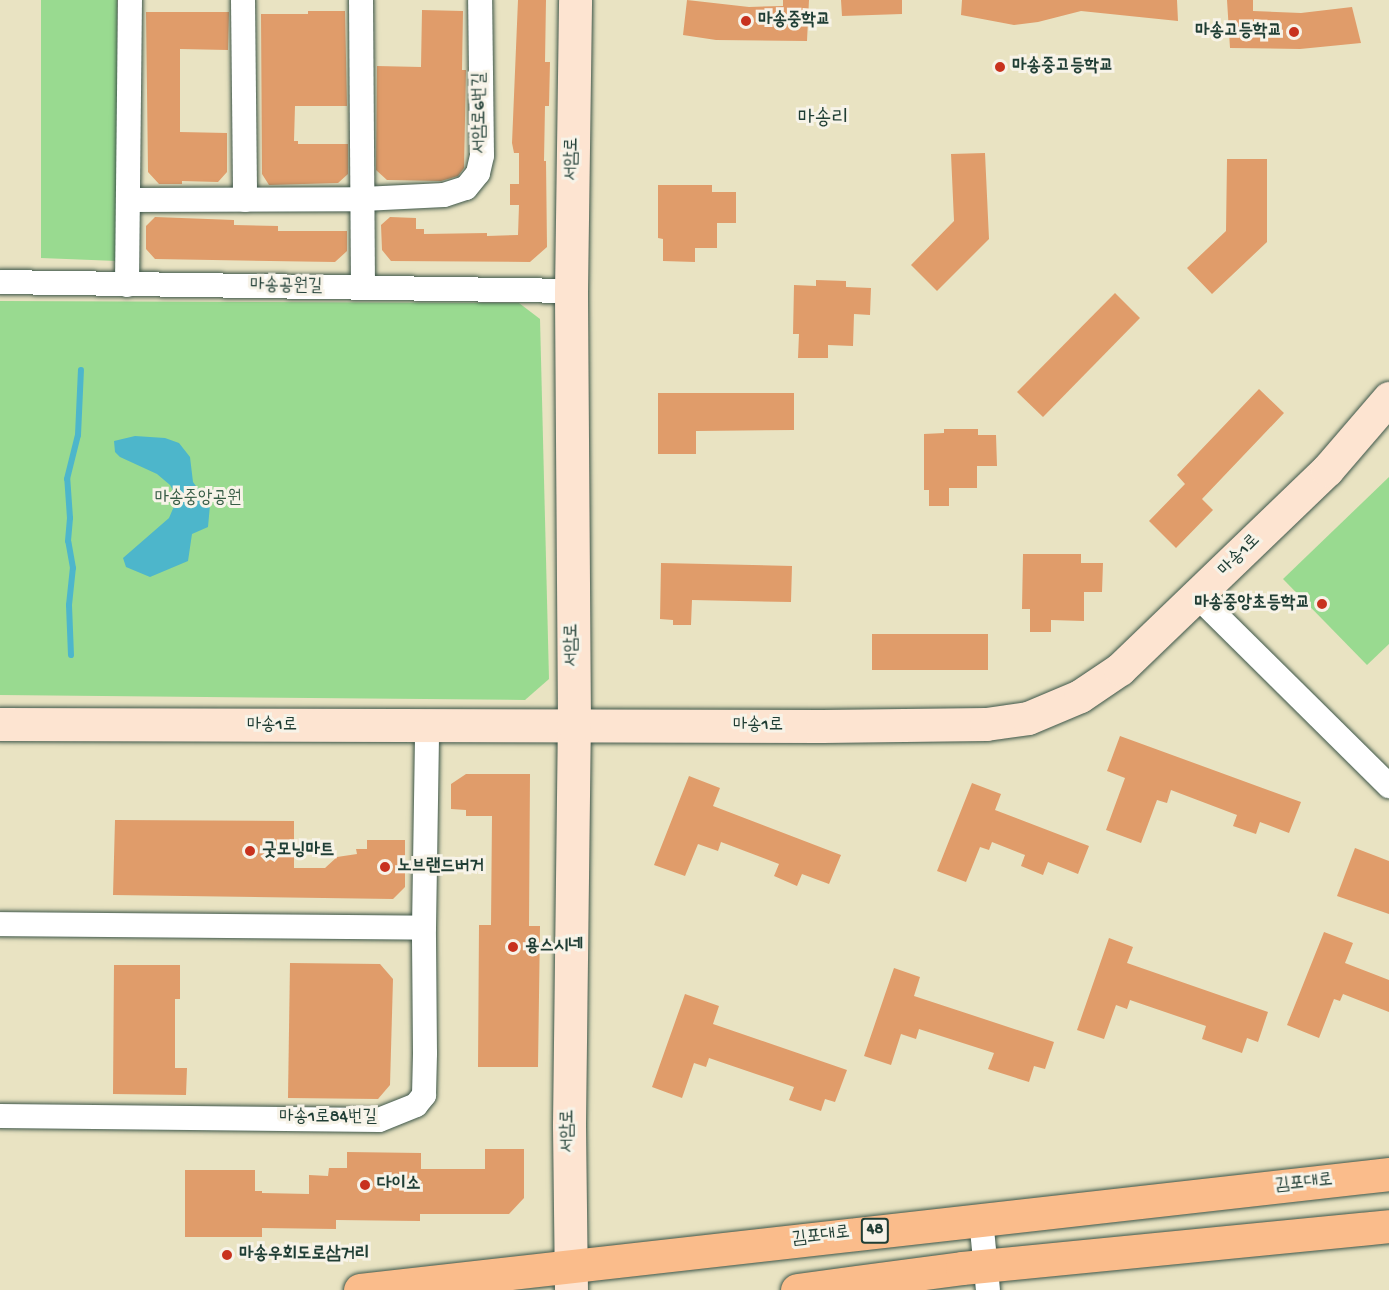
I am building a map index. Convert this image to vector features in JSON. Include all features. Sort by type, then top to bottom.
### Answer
[{"type":"main road","name":"김포대로","points":[[360,1290],[570,1278],[981,1219],[1389,1174]]},
{"type":"main road","points":[[797,1290],[987,1278],[1389,1226]]},
{"type":"street","points":[[127,285],[130,0]]},
{"type":"street","points":[[243,0],[244,200]]},
{"type":"street","points":[[361,0],[363,288]]},
{"type":"street","name":"서암로6번길","points":[[129,200],[363,199],[444,195],[466,188],[478,173],[482,155],[480,0]]},
{"type":"street","name":"서암로","points":[[570,1278],[574,725],[571,291],[575,0]]},
{"type":"street","name":"마송공원길","points":[[0,282],[571,291]]},
{"type":"street","name":"마송1로","points":[[0,724],[427,726],[986,724],[1028,718],[1080,696],[1120,669],[1198,597],[1327,470],[1389,398]]},
{"type":"street","points":[[1198,597],[1389,786]]},
{"type":"street","name":"마송1로84번길","points":[[0,1116],[379,1120],[405,1112],[416,1105],[424,1095],[427,726]]},
{"type":"street","points":[[0,924],[424,928]]},
{"type":"street","points":[[981,1219],[987,1278]]},
{"type":"green space","points":[[41,0],[117,0],[117,261],[41,258]]},
{"type":"green space","name":"마송중앙공원","points":[[0,301],[519,303],[540,319],[549,679],[525,700],[0,695]]},
{"type":"green space","points":[[1389,477],[1389,644],[1367,665],[1283,579]]},
{"type":"water","points":[[135,436],[165,438],[179,443],[190,457],[193,482],[210,505],[208,527],[192,534],[188,561],[150,577],[126,567],[123,558],[169,518],[175,504],[175,494],[170,485],[157,474],[120,457],[115,452],[114,441]]},
{"type":"building","points":[[518,0],[546,0],[545,62],[550,62],[549,106],[545,106],[544,161],[546,161],[547,247],[530,262],[391,261],[382,250],[381,225],[390,217],[416,218],[416,229],[424,229],[424,234],[518,235],[519,205],[510,205],[510,184],[519,184],[519,153],[514,153],[512,143]]},
{"type":"building","name":"마송중학교","points":[[687,0],[749,7],[783,6],[783,0],[809,0],[807,41],[716,40],[683,35]]},
{"type":"building","name":"마송중학교","points":[[841,0],[902,0],[902,14],[842,16]]},
{"type":"building","points":[[962,0],[1177,0],[1178,21],[1081,11],[1038,22],[1014,25],[961,15]]},
{"type":"building","name":"마송고등학교","points":[[1227,0],[1253,0],[1253,11],[1301,13],[1352,7],[1361,43],[1300,49],[1230,48]]},
{"type":"building","points":[[422,10],[463,11],[462,70],[466,70],[464,168],[458,176],[441,181],[387,180],[376,170],[377,66],[421,67]]},
{"type":"building","points":[[308,11],[345,11],[347,106],[295,106],[294,141],[298,141],[298,144],[348,144],[348,174],[338,183],[269,185],[262,174],[261,14],[308,14]]},
{"type":"building","points":[[146,12],[229,12],[228,50],[180,49],[180,132],[227,133],[227,172],[218,182],[182,181],[182,184],[159,184],[148,172]]},
{"type":"building","points":[[985,153],[989,239],[937,291],[911,265],[954,221],[951,154]]},
{"type":"building","points":[[1227,159],[1267,159],[1267,242],[1212,294],[1187,268],[1226,231]]},
{"type":"building","points":[[658,185],[712,185],[712,192],[736,192],[736,223],[717,223],[717,248],[695,248],[695,262],[663,261],[663,239],[658,238]]},
{"type":"building","points":[[155,217],[234,220],[234,225],[278,226],[278,231],[347,231],[347,251],[335,262],[155,259],[146,249],[146,226]]},
{"type":"building","points":[[816,280],[846,281],[846,287],[871,288],[870,315],[854,314],[853,346],[828,345],[828,358],[798,358],[799,334],[793,334],[794,285],[816,286]]},
{"type":"building","points":[[1115,293],[1140,318],[1043,417],[1017,392]]},
{"type":"building","points":[[1259,389],[1284,413],[1202,499],[1213,510],[1176,548],[1149,521],[1185,484],[1177,475]]},
{"type":"building","points":[[658,393],[794,393],[794,430],[696,431],[696,454],[658,454]]},
{"type":"building","points":[[944,429],[978,429],[978,435],[996,435],[997,466],[977,466],[977,488],[949,488],[949,506],[929,506],[929,490],[924,490],[924,434],[944,433]]},
{"type":"building","points":[[1023,554],[1081,554],[1081,563],[1103,563],[1102,592],[1084,592],[1084,621],[1051,620],[1051,632],[1030,632],[1030,609],[1022,609]]},
{"type":"building","points":[[661,563],[792,566],[791,602],[692,600],[691,625],[673,625],[673,620],[660,619]]},
{"type":"building","points":[[872,634],[988,634],[988,670],[872,670]]},
{"type":"building","points":[[1120,736],[1301,802],[1289,833],[1260,822],[1256,834],[1233,826],[1237,815],[1171,790],[1167,803],[1157,800],[1141,843],[1106,830],[1125,778],[1107,771]]},
{"type":"building","points":[[466,774],[530,774],[529,926],[540,926],[538,1067],[478,1067],[479,925],[491,925],[492,816],[466,816],[466,810],[451,809],[451,784]]},
{"type":"building","points":[[689,776],[720,788],[713,806],[841,855],[829,884],[802,874],[797,886],[774,876],[779,864],[721,842],[718,851],[698,844],[685,876],[654,865]]},
{"type":"building","points":[[972,783],[1001,794],[995,810],[1089,846],[1078,874],[1048,862],[1043,875],[1021,866],[1025,855],[992,842],[989,850],[980,847],[966,882],[937,871]]},
{"type":"building","points":[[115,820],[294,821],[294,868],[325,868],[337,857],[357,854],[356,849],[367,849],[367,840],[405,840],[405,887],[393,899],[113,895]]},
{"type":"building","points":[[1355,848],[1389,861],[1389,914],[1337,896]]},
{"type":"building","points":[[1324,932],[1353,943],[1345,963],[1389,980],[1389,1012],[1343,994],[1340,1001],[1334,999],[1319,1038],[1287,1025]]},
{"type":"building","points":[[1109,938],[1133,947],[1127,963],[1268,1012],[1258,1042],[1247,1038],[1242,1053],[1202,1039],[1206,1026],[1130,1000],[1127,1009],[1116,1005],[1104,1039],[1077,1030]]},
{"type":"building","points":[[290,963],[380,964],[393,979],[390,1085],[378,1099],[288,1098]]},
{"type":"building","points":[[114,965],[180,965],[180,999],[175,999],[175,1068],[187,1068],[186,1095],[113,1094]]},
{"type":"building","points":[[894,968],[920,977],[914,996],[1054,1042],[1045,1069],[1034,1066],[1029,1082],[988,1069],[994,1053],[919,1029],[916,1039],[901,1034],[891,1065],[864,1056]]},
{"type":"building","points":[[685,994],[719,1006],[713,1024],[847,1070],[835,1102],[825,1099],[821,1111],[789,1100],[794,1087],[709,1058],[706,1067],[694,1063],[682,1098],[652,1087]]},
{"type":"building","points":[[485,1149],[524,1149],[524,1198],[509,1214],[420,1214],[420,1221],[336,1220],[336,1229],[262,1228],[262,1237],[185,1237],[185,1170],[255,1170],[255,1191],[309,1194],[309,1175],[328,1176],[329,1168],[347,1168],[347,1152],[421,1153],[421,1169],[485,1169]]},
{"type":"waterway","points":[[71,655],[69,605],[73,568],[68,541],[70,518],[67,479],[78,435],[81,370]]},
{"type":"place","name":"마송중학교","points":[[746,21]]},
{"type":"place","name":"마송고등학교","points":[[1294,32]]},
{"type":"place","name":"마송중고등학교","points":[[1000,67]]},
{"type":"place","name":"마송중앙초등학교","points":[[1322,604]]},
{"type":"place","name":"굿모닝마트","points":[[250,851]]},
{"type":"place","name":"노브랜드버거","points":[[385,867]]},
{"type":"place","name":"용스시네","points":[[513,947]]},
{"type":"place","name":"다이소","points":[[365,1185]]},
{"type":"place","name":"마송우회도로삼거리","points":[[227,1255]]},
{"type":"district","name":"마송리","points":[[823,120]]}]
